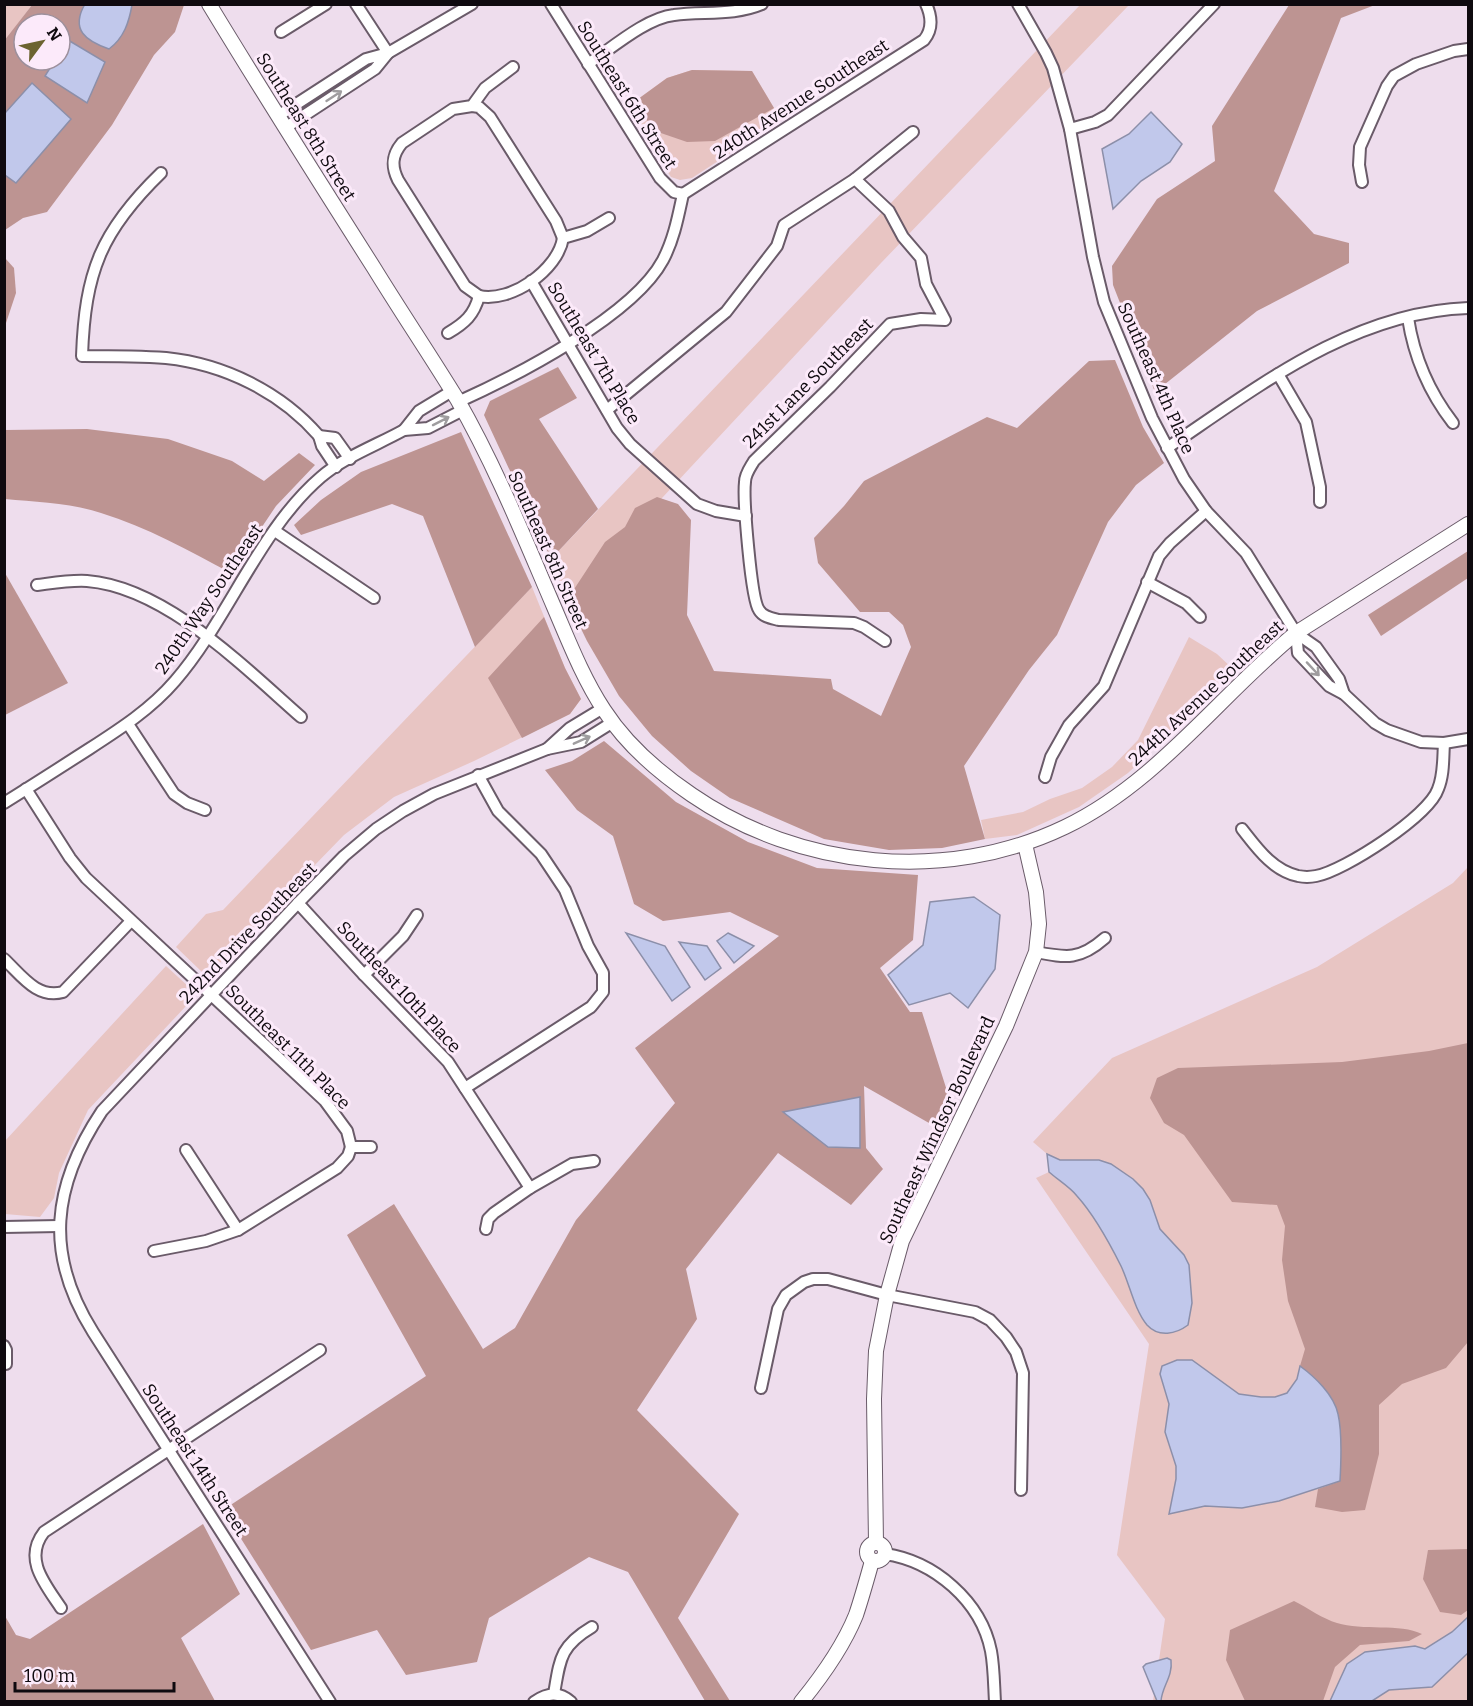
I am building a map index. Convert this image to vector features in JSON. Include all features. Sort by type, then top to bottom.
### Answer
[{"type":"street","name":"Southeast 8th Street","points":[[208,4],[458,401],[510,507],[582,671],[603,708],[640,753],[674,782],[735,821],[782,842],[827,854],[878,861],[940,861],[975,856],[1025,844]]},
{"type":"street","points":[[281,32],[326,4]]},
{"type":"street","points":[[356,4],[388,53]]},
{"type":"street","points":[[281,122],[366,59],[388,53],[472,4]]},
{"type":"street","name":"Southeast 6th Street","points":[[550,4],[660,178],[674,192],[683,194]]},
{"type":"street","points":[[588,64],[648,24],[661,18],[674,15],[738,11],[762,4]]},
{"type":"street","name":"240th Avenue Southeast","points":[[683,194],[924,40],[931,27],[930,13],[926,4]]},
{"type":"street","name":"Southeast 4th Place","points":[[1018,4],[1050,60],[1070,129],[1093,257],[1104,302],[1127,362],[1167,448],[1206,511],[1246,553],[1296,633],[1316,647],[1339,679],[1344,694]]},
{"type":"street","points":[[1070,129],[1095,122],[1108,115],[1214,4]]},
{"type":"street","points":[[1362,182],[1359,165],[1360,147],[1387,86],[1394,76],[1416,64],[1454,51],[1468,49]]},
{"type":"street","points":[[472,106],[485,88],[513,67]]},
{"type":"street","points":[[472,106],[479,107],[490,117],[556,221],[563,238],[557,258],[531,281],[518,289],[496,297],[478,296],[465,286],[398,180],[393,165],[393,157],[402,143],[453,109],[472,106]]},
{"type":"street","points":[[607,411],[726,312],[777,246],[784,225],[855,179],[913,132]]},
{"type":"street","points":[[161,173],[125,211],[96,261],[84,319],[82,356],[166,358],[219,369],[270,393],[290,406],[319,436],[322,446],[336,467]]},
{"type":"street","name":"241st Lane Southeast","points":[[855,179],[889,211],[903,237],[921,258],[926,284],[945,320],[921,319],[890,324],[830,387],[754,461],[748,469],[744,483],[746,516],[754,598],[761,614],[779,620],[854,623],[885,641]]},
{"type":"street","name":"240th Way Southeast","points":[[4,803],[128,724],[170,687],[188,666],[275,531],[306,491],[323,476],[404,430],[419,411],[458,401],[501,383],[604,319],[643,286],[662,262],[683,194]]},
{"type":"street","points":[[563,238],[587,231],[609,218]]},
{"type":"street","name":"Southeast 7th Place","points":[[531,281],[617,428],[630,444],[687,497],[705,509],[746,516]]},
{"type":"street","points":[[448,333],[470,317],[476,308],[478,296]]},
{"type":"street","points":[[1167,448],[1278,374],[1340,340],[1374,326],[1435,312],[1468,308]]},
{"type":"street","points":[[1408,318],[1419,364],[1441,408],[1453,423]]},
{"type":"street","points":[[1278,374],[1306,422],[1320,487],[1320,502]]},
{"type":"street","name":"240th Way Southeast","points":[[404,430],[428,428],[458,401]]},
{"type":"street","points":[[319,436],[335,438],[350,459]]},
{"type":"street","points":[[1045,777],[1051,757],[1069,725],[1104,686],[1159,556],[1206,511]]},
{"type":"street","name":"244th Avenue Southeast","points":[[1025,844],[1103,806],[1133,785],[1296,633],[1468,524]]},
{"type":"street","points":[[275,531],[374,598]]},
{"type":"street","points":[[37,585],[87,581],[125,589],[148,599],[207,636],[301,717]]},
{"type":"street","points":[[1147,582],[1186,603],[1200,617]]},
{"type":"street","name":"Southeast 4th Place","points":[[1296,633],[1298,653],[1329,686],[1344,694],[1360,712],[1387,730],[1421,742],[1444,743],[1468,739]]},
{"type":"street","name":"242nd Drive Southeast","points":[[547,749],[570,728],[603,708]]},
{"type":"street","name":"242nd Drive Southeast","points":[[59,1226],[71,1166],[92,1125],[102,1111],[344,856],[376,829],[434,794],[547,749],[581,742],[613,722]]},
{"type":"street","points":[[128,724],[174,794],[187,804],[205,810]]},
{"type":"street","points":[[1242,829],[1264,857],[1274,866],[1287,872],[1299,876],[1316,876],[1336,869],[1406,825],[1429,804],[1438,790],[1444,743]]},
{"type":"street","points":[[465,1088],[591,1007],[603,992],[603,973],[588,946],[565,890],[541,854],[498,811],[478,775]]},
{"type":"street","name":"Southeast 11th Place","points":[[26,789],[86,878],[325,1101],[347,1131],[351,1147]]},
{"type":"street","name":"Southeast Windsor Boulevard","points":[[801,1701],[831,1663],[845,1640],[878,1553],[874,1399],[876,1351],[887,1295],[902,1242],[1006,1026],[1036,952],[1039,924],[1036,892],[1025,844]]},
{"type":"street","name":"Southeast 10th Place","points":[[298,903],[448,1062],[530,1188]]},
{"type":"street","points":[[364,975],[403,936],[417,915]]},
{"type":"street","points":[[4,959],[40,992],[55,994],[63,992],[131,921]]},
{"type":"street","points":[[1036,952],[1063,957],[1077,956],[1092,949],[1105,938]]},
{"type":"street","points":[[154,1251],[206,1241],[238,1230],[337,1168],[348,1156],[351,1147],[371,1147]]},
{"type":"street","points":[[186,1150],[238,1230]]},
{"type":"street","points":[[486,1229],[488,1219],[530,1188],[572,1164],[594,1161]]},
{"type":"street","points":[[4,1227],[59,1226]]},
{"type":"street","name":"Southeast 14th Street","points":[[59,1226],[66,1274],[83,1316],[330,1701]]},
{"type":"street","points":[[761,1388],[778,1310],[786,1295],[813,1279],[828,1279],[887,1295],[975,1312],[990,1320],[1006,1337],[1016,1352],[1023,1373],[1021,1490]]},
{"type":"street","points":[[4,1346],[6,1364]]},
{"type":"street","points":[[61,1608],[38,1569],[35,1549],[44,1532],[320,1350]]},
{"type":"street","points":[[878,1553],[921,1565],[941,1576],[971,1607],[991,1650],[995,1701]]},
{"type":"street","points":[[554,1694],[561,1659],[567,1645],[592,1627]]},
{"type":"street","points":[[534,1701],[554,1694],[571,1701]]},
{"type":"shaded area","points":[[5,5],[32,5],[27,12],[12,12],[12,32],[5,41]]},
{"type":"shaded area","points":[[32,5],[184,5],[175,32],[154,55],[112,125],[47,212],[23,218],[5,230],[4,41],[12,31],[12,72],[72,72],[72,12],[27,12]]},
{"type":"shaded area","points":[[1080,5],[1129,5],[881,263],[567,600],[551,559]]},
{"type":"shaded area","points":[[1289,5],[1375,5],[1341,18],[1274,191],[1314,234],[1349,243],[1349,263],[1257,311],[1155,392],[1113,285],[1112,266],[1157,199],[1215,161],[1212,126]]},
{"type":"shaded area","points":[[692,70],[752,71],[781,120],[692,178],[680,180],[671,177],[626,108],[667,78]]},
{"type":"shaded area","points":[[692,70],[752,71],[774,108],[715,141],[687,142],[655,131],[634,102],[667,78]]},
{"type":"shaded area","points":[[5,258],[14,268],[16,293],[5,326]]},
{"type":"shaded area","points":[[1115,360],[1143,427],[1164,463],[1136,485],[1108,522],[1057,635],[1029,670],[964,766],[985,839],[942,848],[889,850],[824,839],[730,798],[691,771],[652,736],[619,696],[587,641],[567,600],[605,542],[625,527],[635,508],[657,497],[678,504],[691,520],[687,615],[714,671],[831,679],[833,689],[881,716],[911,647],[903,625],[889,612],[860,612],[818,563],[814,538],[864,481],[987,417],[1017,428],[1089,361]]},
{"type":"shaded area","points":[[558,367],[577,398],[539,419],[598,509],[551,559],[484,415],[490,401]]},
{"type":"shaded area","points":[[87,429],[168,439],[232,461],[264,481],[299,453],[315,465],[276,506],[231,573],[151,532],[101,513],[66,505],[5,499],[5,430]]},
{"type":"shaded area","points":[[461,432],[532,587],[475,647],[423,516],[392,504],[301,535],[294,525],[321,500],[361,472]]},
{"type":"shaded area","points":[[1468,551],[1468,578],[1381,636],[1368,615]]},
{"type":"shaded area","points":[[5,573],[68,683],[4,715]]},
{"type":"shaded area","points":[[532,587],[565,668],[581,699],[570,714],[394,797],[344,835],[214,969],[202,972],[176,947],[206,914],[223,910]]},
{"type":"shaded area","points":[[544,617],[565,668],[581,699],[570,714],[522,738],[488,678]]},
{"type":"shaded area","points":[[1189,637],[1217,654],[1233,669],[1173,731],[1128,773],[1079,807],[1017,835],[985,839],[981,820],[1023,812],[1050,799],[1082,788],[1112,767],[1138,740]]},
{"type":"shaded area","points":[[604,741],[676,802],[748,842],[817,868],[918,875],[913,940],[880,968],[910,1012],[922,1012],[948,1094],[936,1127],[864,1086],[866,1148],[883,1169],[851,1205],[778,1153],[686,1269],[697,1319],[637,1410],[739,1514],[678,1618],[730,1701],[705,1701],[628,1572],[589,1557],[489,1618],[477,1662],[406,1675],[377,1630],[311,1650],[223,1510],[426,1376],[347,1235],[394,1204],[483,1349],[515,1328],[576,1220],[675,1103],[635,1048],[779,936],[730,912],[663,921],[634,904],[613,836],[577,810],[545,770],[572,761]]},
{"type":"shaded area","points":[[1468,867],[1468,1701],[1153,1701],[1165,1619],[1117,1555],[1149,1344],[1036,1178],[1049,1172],[1047,1154],[1033,1142],[1112,1058],[1317,967],[1453,883]]},
{"type":"shaded area","points":[[166,966],[189,987],[187,1005],[88,1110],[59,1173],[54,1198],[40,1217],[5,1214],[5,1141]]},
{"type":"shaded area","points":[[1468,1043],[1468,1342],[1446,1368],[1402,1384],[1379,1405],[1379,1454],[1365,1510],[1342,1512],[1315,1507],[1318,1489],[1340,1481],[1339,1420],[1336,1407],[1328,1393],[1300,1366],[1305,1349],[1288,1301],[1282,1260],[1285,1226],[1277,1205],[1232,1202],[1184,1135],[1164,1123],[1150,1098],[1157,1078],[1178,1068],[1342,1062],[1429,1051]]},
{"type":"shaded area","points":[[203,1524],[240,1594],[181,1638],[215,1701],[5,1701],[5,1616],[16,1635],[30,1639]]},
{"type":"shaded area","points":[[1468,1549],[1468,1610],[1461,1615],[1440,1612],[1423,1579],[1428,1550]]},
{"type":"shaded area","points":[[1294,1601],[1337,1623],[1358,1627],[1403,1629],[1422,1634],[1409,1641],[1360,1645],[1335,1667],[1323,1701],[1245,1701],[1226,1660],[1230,1630]]},
{"type":"water","points":[[85,4],[132,5],[125,29],[109,49],[87,38],[80,28],[79,21]]},
{"type":"water","points":[[72,42],[105,62],[87,103],[45,76],[48,72],[72,72]]},
{"type":"water","points":[[32,83],[71,119],[16,183],[5,175],[5,113]]},
{"type":"water","points":[[1151,112],[1182,144],[1170,162],[1141,181],[1113,209],[1102,149],[1129,134]]},
{"type":"water","points":[[974,897],[1000,915],[995,969],[968,1008],[950,993],[909,1005],[888,975],[923,945],[930,902]]},
{"type":"water","points":[[626,933],[665,946],[690,987],[672,1001]]},
{"type":"water","points":[[728,933],[754,946],[734,963],[717,941]]},
{"type":"water","points":[[679,942],[707,946],[721,968],[705,980]]},
{"type":"water","points":[[860,1097],[860,1148],[828,1147],[783,1112]]},
{"type":"water","points":[[1047,1154],[1060,1160],[1099,1160],[1111,1164],[1143,1189],[1150,1200],[1160,1229],[1184,1255],[1189,1265],[1192,1303],[1188,1325],[1178,1331],[1162,1333],[1147,1325],[1135,1304],[1121,1266],[1101,1230],[1074,1193],[1049,1172]]},
{"type":"water","points":[[1177,1360],[1192,1360],[1239,1394],[1261,1397],[1275,1397],[1287,1393],[1297,1379],[1300,1366],[1323,1387],[1336,1407],[1341,1438],[1340,1481],[1279,1501],[1242,1508],[1205,1506],[1169,1514],[1176,1479],[1176,1466],[1165,1432],[1169,1404],[1160,1374],[1162,1366]]},
{"type":"water","points":[[1468,1617],[1468,1653],[1432,1687],[1389,1690],[1372,1701],[1330,1701],[1347,1664],[1365,1652],[1415,1646],[1425,1649],[1452,1632]]},
{"type":"water","points":[[1167,1658],[1171,1660],[1170,1671],[1161,1701],[1157,1701],[1143,1667]]}]
